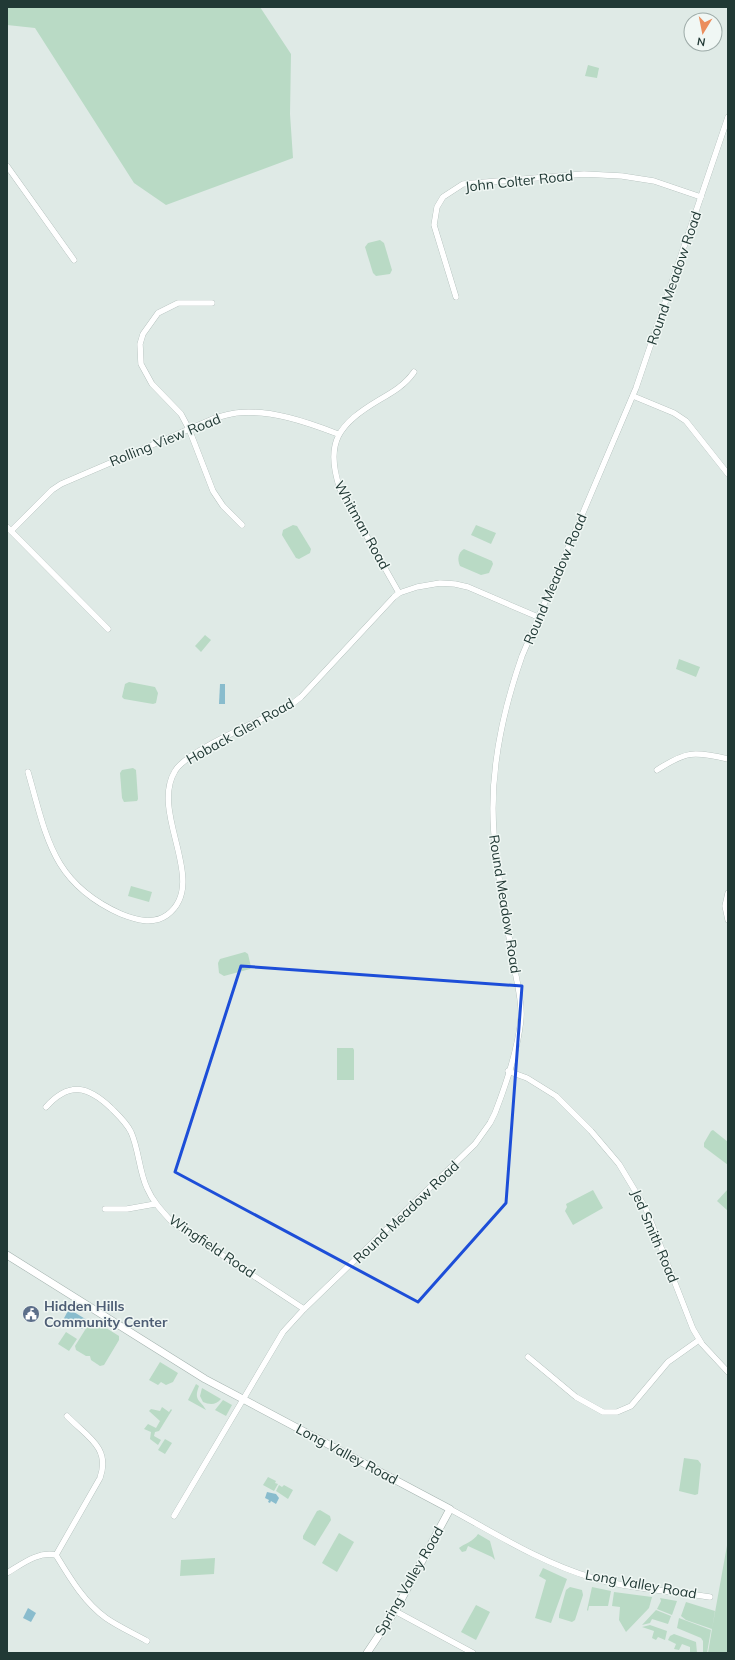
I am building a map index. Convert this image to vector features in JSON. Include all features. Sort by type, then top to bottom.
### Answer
[{"type":"street","name":"Round Meadow Road","points":[[174,1516],[185,1500],[280,1336],[304,1309],[406,1212],[482,1136],[495,1113],[508,1071],[521,1017],[520,1002],[497,871],[494,833],[493,793],[498,743],[507,702],[522,656],[538,617],[633,396],[728,117]]},
{"type":"street","points":[[7,166],[74,260]]},
{"type":"street","name":"John Colter Road","points":[[456,298],[434,224],[437,207],[443,197],[463,184],[584,174],[622,176],[654,181],[701,197]]},
{"type":"street","points":[[212,304],[178,303],[158,313],[143,334],[140,344],[141,364],[145,374],[181,414],[189,429],[213,491],[222,506],[242,525]]},
{"type":"street","name":"Whitman Road","points":[[399,593],[340,489],[334,470],[333,452],[338,434],[354,417],[396,390],[409,380],[414,372]]},
{"type":"street","points":[[633,396],[674,413],[686,421],[728,474]]},
{"type":"street","name":"Rolling View Road","points":[[9,529],[52,490],[61,484],[215,418],[236,413],[259,413],[309,423],[338,434]]},
{"type":"street","points":[[9,529],[108,629]]},
{"type":"street","name":"Hoback Glen Road","points":[[28,772],[47,839],[60,866],[70,880],[83,892],[115,911],[135,920],[157,920],[166,915],[176,906],[182,893],[184,878],[169,809],[168,790],[175,770],[188,758],[292,704],[301,697],[399,593],[428,584],[454,584],[468,588],[538,617]]},
{"type":"street","points":[[657,770],[676,757],[690,754],[704,754],[728,759]]},
{"type":"street","points":[[728,893],[725,906],[728,920]]},
{"type":"street","name":"Jed Smith Road","points":[[508,1071],[527,1078],[556,1096],[591,1131],[619,1164],[646,1209],[693,1329],[699,1340],[728,1372]]},
{"type":"street","name":"Wingfield Road","points":[[46,1107],[56,1096],[66,1091],[88,1091],[99,1097],[121,1118],[130,1131],[146,1186],[155,1204],[179,1227],[304,1309]]},
{"type":"street","points":[[105,1209],[127,1209],[155,1204]]},
{"type":"street","name":"Long Valley Road","points":[[7,1254],[190,1371],[242,1400],[545,1559],[584,1575],[610,1582],[710,1597]]},
{"type":"street","points":[[528,1357],[576,1397],[603,1412],[617,1412],[631,1406],[668,1362],[699,1340]]},
{"type":"street","points":[[56,1555],[100,1478],[104,1468],[100,1449],[95,1442],[67,1416]]},
{"type":"street","name":"Spring Valley Road","points":[[367,1653],[395,1611],[450,1509]]},
{"type":"street","points":[[7,1573],[35,1557],[50,1554],[56,1555],[72,1582],[106,1617],[147,1641]]},
{"type":"street","points":[[395,1611],[473,1653]]},
{"type":"highlighted area","points":[[241,966],[522,986],[506,1203],[418,1302],[175,1172]]},
{"type":"green space","points":[[7,7],[260,7],[291,54],[290,114],[293,158],[166,205],[134,183],[35,28],[7,25]]},
{"type":"green space","points":[[588,65],[599,68],[597,78],[585,76]]},
{"type":"green space","points":[[380,240],[384,243],[392,270],[390,274],[376,276],[373,273],[365,247],[368,243]]},
{"type":"green space","points":[[293,525],[297,526],[311,549],[310,553],[299,559],[296,558],[282,535],[283,530]]},
{"type":"green space","points":[[476,525],[496,533],[491,544],[471,535]]},
{"type":"green space","points":[[464,549],[492,561],[493,564],[489,573],[481,575],[460,566],[459,556],[460,552]]},
{"type":"green space","points":[[205,635],[211,640],[201,652],[195,646]]},
{"type":"green space","points":[[679,659],[700,667],[696,677],[676,669]]},
{"type":"green space","points":[[129,682],[155,687],[158,693],[156,703],[153,704],[124,699],[122,697],[125,684]]},
{"type":"green space","points":[[133,768],[136,770],[138,799],[137,801],[124,802],[122,798],[120,773],[122,770]]},
{"type":"green space","points":[[131,886],[152,892],[149,902],[128,896]]},
{"type":"green space","points":[[245,952],[248,954],[251,967],[250,969],[224,976],[219,973],[218,963],[220,959]]},
{"type":"green space","points":[[337,1048],[353,1048],[354,1080],[337,1080]]},
{"type":"green space","points":[[713,1130],[728,1142],[728,1165],[704,1147],[704,1143]]},
{"type":"green space","points":[[728,1189],[728,1211],[717,1201]]},
{"type":"green space","points":[[593,1190],[603,1208],[573,1225],[565,1211],[567,1207],[566,1204]]},
{"type":"green space","points":[[95,1321],[119,1336],[119,1340],[104,1365],[100,1366],[91,1360],[90,1356],[86,1356],[76,1350],[75,1346],[90,1322]]},
{"type":"green space","points":[[66,1332],[77,1339],[69,1351],[58,1344]]},
{"type":"green space","points":[[160,1362],[178,1373],[173,1382],[166,1385],[161,1382],[158,1385],[149,1380]]},
{"type":"green space","points":[[196,1384],[199,1386],[197,1398],[206,1410],[188,1400]]},
{"type":"green space","points":[[202,1388],[221,1399],[213,1404],[203,1402],[200,1396]]},
{"type":"green space","points":[[223,1400],[232,1405],[226,1416],[215,1410]]},
{"type":"green space","points":[[162,1407],[169,1412],[171,1409],[172,1410],[159,1431],[155,1432],[154,1436],[161,1440],[158,1445],[150,1439],[151,1432],[144,1429],[148,1424],[156,1428],[160,1421],[149,1411],[151,1409],[160,1411]]},
{"type":"green space","points":[[165,1439],[172,1443],[165,1454],[158,1450]]},
{"type":"green space","points":[[684,1458],[698,1460],[701,1464],[698,1494],[695,1495],[679,1491]]},
{"type":"green space","points":[[268,1477],[276,1481],[275,1483],[278,1484],[274,1491],[263,1485]]},
{"type":"green space","points":[[279,1485],[282,1487],[284,1485],[293,1490],[288,1499],[276,1491]]},
{"type":"green space","points":[[320,1510],[330,1516],[331,1520],[315,1546],[303,1539],[303,1536],[317,1511]]},
{"type":"green space","points":[[339,1533],[354,1542],[337,1572],[322,1563]]},
{"type":"green space","points":[[478,1534],[490,1541],[495,1560],[492,1557],[468,1546],[466,1551],[462,1552],[459,1548],[472,1540]]},
{"type":"green space","points":[[728,1540],[728,1653],[708,1653]]},
{"type":"green space","points":[[215,1558],[214,1574],[180,1576],[181,1560]]},
{"type":"green space","points":[[543,1568],[567,1579],[551,1623],[535,1618],[546,1580],[539,1576]]},
{"type":"green space","points":[[570,1587],[582,1590],[583,1595],[575,1620],[572,1622],[559,1618],[566,1590]]},
{"type":"green space","points":[[592,1587],[611,1591],[608,1606],[589,1606],[588,1611],[587,1610]]},
{"type":"green space","points":[[614,1592],[652,1597],[649,1608],[626,1632],[619,1620],[620,1607],[612,1606]]},
{"type":"green space","points":[[660,1598],[677,1601],[672,1615],[657,1609],[661,1601]]},
{"type":"green space","points":[[686,1602],[715,1611],[712,1629],[686,1620],[681,1616]]},
{"type":"green space","points":[[476,1605],[490,1612],[476,1640],[461,1632]]},
{"type":"green space","points":[[656,1610],[671,1616],[668,1624],[652,1619],[650,1623],[642,1625]]},
{"type":"green space","points":[[679,1618],[711,1630],[707,1653],[703,1653],[703,1641],[701,1638],[677,1628]]},
{"type":"green space","points":[[650,1625],[667,1631],[665,1640],[658,1637],[656,1640],[652,1638],[654,1631],[642,1627]]},
{"type":"green space","points":[[674,1634],[696,1642],[697,1653],[690,1653],[690,1647],[682,1644],[679,1650],[674,1649],[676,1644],[668,1640],[670,1636]]},
{"type":"water","points":[[220,684],[225,684],[225,704],[219,704]]},
{"type":"water","points":[[69,1309],[87,1320],[82,1329],[67,1320],[63,1320]]},
{"type":"water","points":[[267,1492],[276,1494],[279,1498],[276,1504],[271,1501],[270,1503],[268,1502],[269,1500],[265,1498]]},
{"type":"water","points":[[28,1608],[36,1613],[31,1622],[23,1618]]},
{"type":"place","name":"Hidden Hills Community Center","points":[[31,1314]]}]
